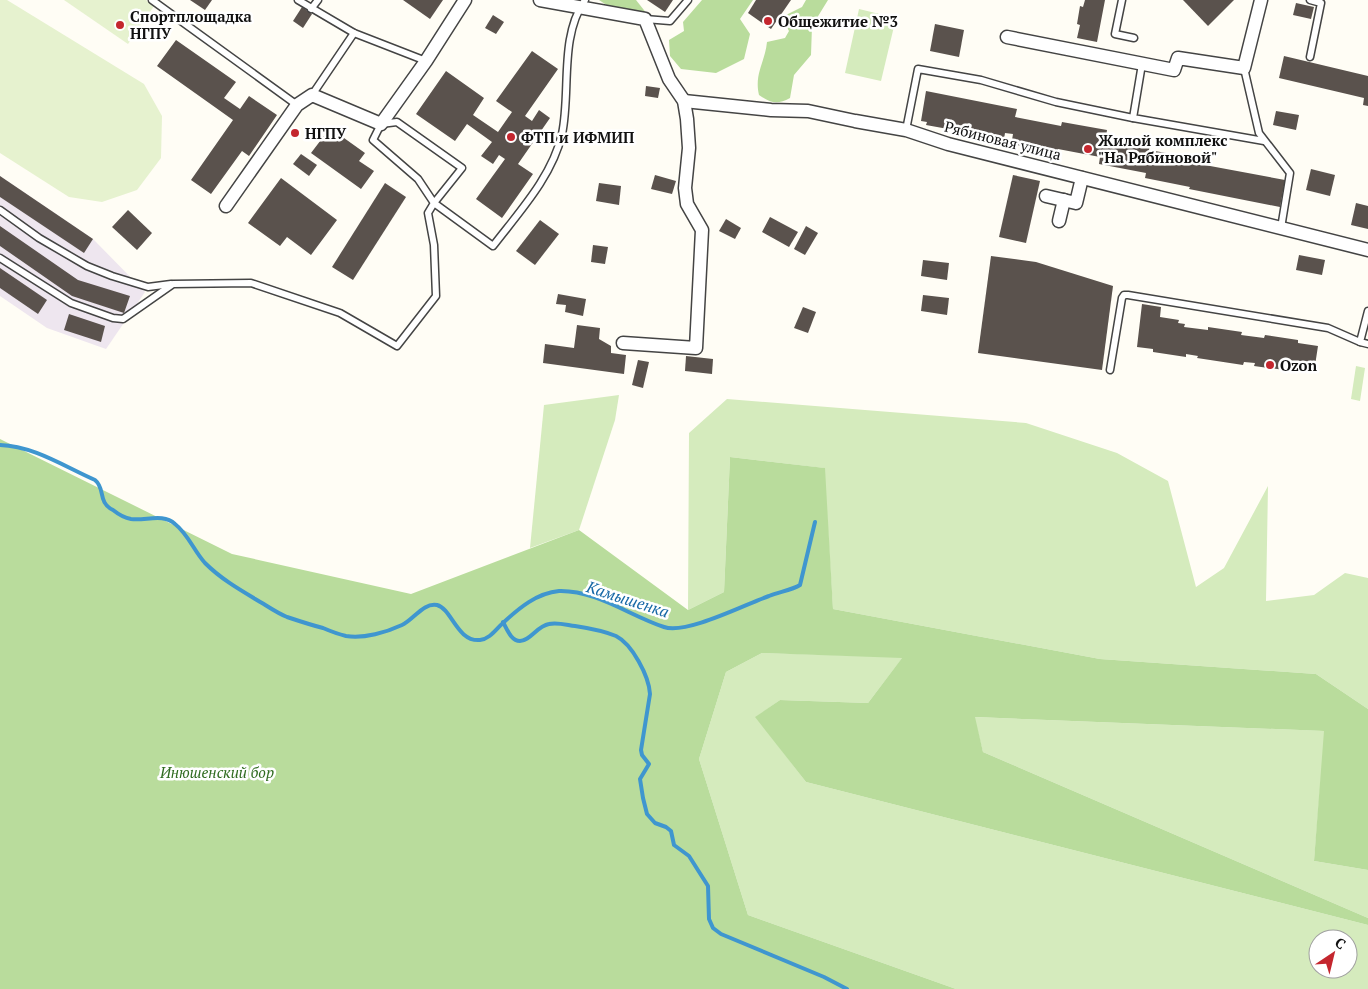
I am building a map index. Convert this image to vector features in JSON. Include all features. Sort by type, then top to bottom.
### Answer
[{"type":"street","points":[[226,206],[297,105],[312,95],[381,124],[426,61],[465,0]]},
{"type":"street","points":[[540,0],[582,4],[645,19],[669,79],[684,100],[689,148],[686,188],[687,204],[702,230],[696,348],[623,343]]},
{"type":"street","points":[[1007,37],[1174,70],[1178,58],[1244,68],[1261,0]]},
{"type":"street","name":"Рябиновая улица","points":[[684,100],[771,110],[808,110],[856,122],[906,130],[948,144],[1368,250]]},
{"type":"street","points":[[1046,196],[1076,203],[1082,178]]},
{"type":"street","points":[[1059,221],[1064,200]]},
{"type":"lane","points":[[152,0],[297,105]]},
{"type":"lane","points":[[298,0],[354,33],[426,61]]},
{"type":"lane","points":[[311,9],[318,0]]},
{"type":"lane","points":[[645,19],[670,21],[688,0]]},
{"type":"lane","points":[[1122,0],[1115,34],[1134,38]]},
{"type":"lane","points":[[1310,0],[1321,3],[1310,57]]},
{"type":"lane","points":[[0,210],[39,238],[87,266],[112,276],[148,287],[173,284],[250,283],[340,313],[397,346],[436,296],[434,245],[428,213],[434,203],[462,168],[397,122],[381,124],[373,140],[418,179],[434,203],[492,246],[530,197],[553,162],[562,133],[568,54],[582,4]]},
{"type":"lane","points":[[312,95],[354,33]]},
{"type":"lane","points":[[1133,118],[1142,64]]},
{"type":"lane","points":[[1244,68],[1259,133],[1290,173],[1281,228]]},
{"type":"lane","points":[[906,130],[918,69],[980,80],[1056,102],[1133,118],[1264,141]]},
{"type":"lane","points":[[0,258],[71,303],[113,318],[123,319],[173,284]]},
{"type":"lane","points":[[1110,370],[1122,298],[1128,294],[1328,328],[1368,344]]},
{"type":"lane","points":[[1360,342],[1368,311]]},
{"type":"shaded area","points":[[0,176],[93,239],[145,292],[106,349],[47,328],[0,296]]},
{"type":"green space","points":[[0,0],[7,0],[144,84],[162,116],[161,158],[137,190],[102,202],[69,197],[0,153]]},
{"type":"green space","name":"Спортплощадка НГПУ","points":[[64,0],[146,0],[154,6],[128,44]]},
{"type":"green space","points":[[599,0],[636,0],[651,19],[645,25],[635,24]]},
{"type":"green space","points":[[702,0],[753,0],[740,19],[750,34],[744,59],[716,73],[681,69],[670,56],[669,40],[684,31],[683,22]]},
{"type":"green space","points":[[806,0],[828,0],[812,26],[811,55],[794,75],[790,98],[781,102],[767,100],[759,95],[758,81],[767,42],[785,38],[789,31],[785,24],[786,15],[802,7]]},
{"type":"green space","points":[[859,9],[896,18],[881,81],[845,73]]},
{"type":"green space","points":[[1356,366],[1365,368],[1360,401],[1351,399]]},
{"type":"green space","points":[[619,395],[615,420],[579,530],[530,548],[544,405]]},
{"type":"green space","points":[[727,399],[1026,423],[1117,453],[1168,481],[1196,587],[1224,568],[1268,486],[1266,601],[1314,595],[1345,573],[1368,578],[1368,709],[1316,674],[1100,659],[833,609],[824,468],[730,457],[724,592],[688,610],[689,433]]},
{"type":"green space","name":"Инюшенский бор","points":[[0,439],[232,554],[411,594],[579,530],[688,610],[724,592],[730,457],[825,468],[833,609],[1100,659],[1316,674],[1368,709],[1368,870],[1314,861],[1324,731],[975,717],[983,752],[1368,918],[1368,925],[806,782],[755,717],[780,700],[868,703],[902,658],[762,653],[726,672],[699,759],[748,915],[956,989],[0,989]]},
{"type":"green space","points":[[762,653],[903,657],[868,703],[780,700],[756,717],[806,782],[1368,925],[1368,989],[956,989],[748,915],[699,759],[726,672]]},
{"type":"green space","points":[[974,717],[1325,731],[1314,861],[1368,870],[1368,918],[983,752]]},
{"type":"building","points":[[190,0],[212,0],[205,10]]},
{"type":"building","points":[[403,0],[443,0],[430,19]]},
{"type":"building","points":[[647,0],[673,0],[665,12]]},
{"type":"building","name":"Общежитие №3","points":[[756,0],[791,0],[771,29],[748,13]]},
{"type":"building","points":[[1085,0],[1105,0],[1097,42],[1077,38],[1080,25],[1077,24],[1080,6],[1083,7]]},
{"type":"building","points":[[1183,0],[1234,0],[1208,26]]},
{"type":"building","points":[[1296,3],[1314,7],[1311,19],[1293,15]]},
{"type":"building","points":[[302,7],[312,14],[303,28],[293,21]]},
{"type":"building","points":[[493,15],[504,22],[496,34],[485,28]]},
{"type":"building","points":[[935,24],[964,30],[959,57],[930,51]]},
{"type":"building","points":[[176,40],[236,82],[224,98],[240,109],[249,96],[277,115],[249,156],[242,151],[211,194],[191,180],[233,120],[157,66]]},
{"type":"building","name":"ФТП и ИФМИП","points":[[532,51],[558,69],[525,116],[532,121],[539,110],[550,118],[518,164],[533,174],[502,218],[476,199],[505,159],[499,155],[493,164],[481,156],[492,142],[467,124],[455,141],[416,114],[446,71],[484,98],[473,115],[498,132],[512,112],[496,101]]},
{"type":"building","points":[[1284,56],[1368,76],[1368,106],[1363,105],[1364,98],[1279,78]]},
{"type":"building","points":[[646,86],[660,88],[658,98],[645,96]]},
{"type":"building","name":"Жилой комплекс \"На Рябиновой\"","points":[[926,91],[1017,109],[1015,117],[1061,126],[1062,122],[1107,130],[1106,137],[1150,145],[1149,150],[1195,158],[1194,163],[1285,180],[1280,207],[1189,189],[1190,187],[1145,178],[1146,173],[1099,164],[1100,157],[1058,149],[1057,155],[1022,148],[1023,146],[1017,145],[1018,141],[1012,140],[1013,134],[1005,133],[1004,139],[984,135],[985,132],[949,125],[948,129],[926,125],[927,122],[921,121]]},
{"type":"building","points":[[1276,111],[1299,115],[1296,130],[1273,125]]},
{"type":"building","points":[[330,128],[365,153],[359,161],[374,171],[361,189],[311,153]]},
{"type":"building","points":[[301,154],[317,165],[309,176],[293,164]]},
{"type":"building","points":[[1311,169],[1335,175],[1330,196],[1306,190]]},
{"type":"building","points":[[655,175],[676,181],[672,194],[651,189]]},
{"type":"building","points":[[1013,175],[1040,181],[1026,243],[999,237]]},
{"type":"building","points":[[0,176],[93,239],[84,253],[0,197]]},
{"type":"building","points":[[281,178],[337,220],[311,255],[287,237],[280,246],[248,223]]},
{"type":"building","points":[[385,183],[406,197],[353,280],[332,267]]},
{"type":"building","points":[[599,183],[621,186],[619,205],[596,201]]},
{"type":"building","points":[[1356,203],[1368,206],[1368,229],[1351,225]]},
{"type":"building","points":[[128,210],[152,233],[137,250],[112,227]]},
{"type":"building","points":[[770,217],[798,232],[789,247],[762,232]]},
{"type":"building","points":[[726,219],[741,228],[735,239],[719,231]]},
{"type":"building","points":[[540,220],[559,234],[535,265],[516,251]]},
{"type":"building","points":[[0,226],[78,280],[130,296],[124,313],[72,296],[0,246]]},
{"type":"building","points":[[806,226],[818,233],[805,255],[794,249]]},
{"type":"building","points":[[593,245],[608,247],[605,264],[591,262]]},
{"type":"building","points":[[1299,255],[1325,260],[1322,275],[1296,270]]},
{"type":"building","points":[[991,256],[1036,262],[1113,286],[1102,370],[978,353]]},
{"type":"building","points":[[923,260],[949,263],[947,280],[921,276]]},
{"type":"building","points":[[0,268],[47,300],[38,314],[0,288]]},
{"type":"building","points":[[558,294],[586,299],[583,316],[565,312],[566,305],[556,304]]},
{"type":"building","points":[[923,295],[949,298],[947,315],[921,311]]},
{"type":"building","points":[[1142,304],[1161,307],[1160,317],[1179,320],[1178,323],[1185,324],[1184,327],[1208,330],[1208,327],[1242,332],[1241,335],[1264,338],[1265,335],[1298,340],[1298,343],[1318,346],[1314,372],[1307,371],[1307,373],[1254,366],[1255,363],[1244,362],[1243,365],[1197,358],[1198,356],[1186,354],[1186,357],[1153,352],[1153,349],[1137,347]]},
{"type":"building","points":[[803,307],[816,312],[808,333],[794,328]]},
{"type":"building","points":[[69,314],[105,326],[101,342],[64,330]]},
{"type":"building","points":[[577,325],[600,328],[599,339],[611,346],[611,353],[626,355],[624,374],[543,363],[545,344],[574,348]]},
{"type":"building","points":[[686,356],[713,359],[712,374],[685,371]]},
{"type":"building","points":[[638,360],[649,362],[643,388],[632,385]]},
{"type":"waterway","name":"Камышенка","points":[[0,445],[13,446],[37,453],[95,480],[108,507],[124,517],[131,519],[160,518],[170,521],[180,528],[205,563],[218,575],[278,613],[353,637],[375,634],[396,628],[406,623],[428,606],[437,605],[447,612],[460,631],[466,636],[480,640],[490,636],[509,617],[529,602],[551,592],[559,591],[573,592],[600,599],[664,627],[686,627],[716,618],[800,585],[815,522]]},
{"type":"waterway","points":[[503,622],[514,639],[520,641],[527,639],[545,625],[559,623],[616,636],[628,646],[639,661],[647,678],[650,694],[641,750],[642,755],[649,764],[640,779],[647,814],[655,823],[671,831],[674,845],[689,856],[708,886],[709,919],[713,928],[721,934],[824,977],[847,989]]},
{"type":"place","name":"Общежитие №3","points":[[768,21]]},
{"type":"place","name":"Спортплощадка НГПУ","points":[[120,25]]},
{"type":"place","name":"НГПУ","points":[[295,133]]},
{"type":"place","name":"ФТП и ИФМИП","points":[[511,137]]},
{"type":"place","name":"Жилой комплекс \"На Рябиновой\"","points":[[1088,149]]},
{"type":"place","name":"Ozon","points":[[1270,365]]}]
